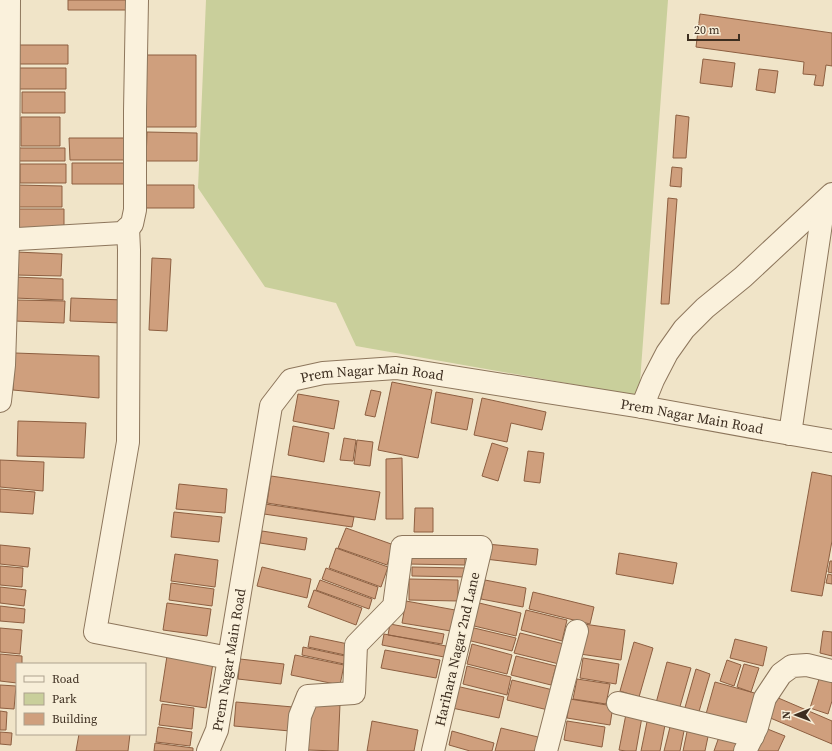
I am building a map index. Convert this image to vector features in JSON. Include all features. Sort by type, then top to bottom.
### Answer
[{"type":"street","points":[[0,401],[4,365],[4,240],[9,0]]},
{"type":"street","points":[[4,240],[122,233],[132,224],[135,210],[137,0]]},
{"type":"street","points":[[642,407],[667,352],[684,329],[705,308],[743,277],[828,198]]},
{"type":"street","points":[[790,434],[828,198]]},
{"type":"street","points":[[128,228],[128,442],[95,632],[229,658]]},
{"type":"street","name":"Prem Nagar Main Road","points":[[208,751],[217,730],[271,406],[291,380],[323,373],[396,368],[642,407],[832,441]]},
{"type":"street","name":"Harihara Nagar 2nd Lane","points":[[297,751],[300,716],[308,696],[354,693],[356,645],[394,606],[402,546],[481,547],[433,751]]},
{"type":"street","points":[[546,751],[577,631]]},
{"type":"street","points":[[618,703],[749,743],[765,698],[781,674],[792,666],[807,665],[832,671]]},
{"type":"green space","points":[[206,0],[668,0],[639,396],[356,346],[336,303],[265,287],[198,188]]},
{"type":"building","points":[[68,0],[128,0],[128,10],[68,10]]},
{"type":"building","points":[[700,14],[832,33],[832,66],[826,65],[823,86],[814,85],[816,75],[803,74],[804,62],[696,47]]},
{"type":"building","points":[[18,45],[68,45],[68,64],[18,64]]},
{"type":"building","points":[[145,55],[196,55],[196,127],[144,127]]},
{"type":"building","points":[[703,59],[735,63],[732,87],[700,83]]},
{"type":"building","points":[[16,68],[66,68],[66,89],[16,89]]},
{"type":"building","points":[[759,69],[778,71],[775,93],[756,90]]},
{"type":"building","points":[[22,92],[65,92],[65,113],[22,113]]},
{"type":"building","points":[[676,115],[689,117],[686,158],[673,158]]},
{"type":"building","points":[[21,117],[60,117],[60,146],[21,146]]},
{"type":"building","points":[[147,132],[197,133],[197,161],[146,161]]},
{"type":"building","points":[[69,138],[125,138],[125,160],[70,160]]},
{"type":"building","points":[[18,148],[65,148],[65,161],[18,161]]},
{"type":"building","points":[[72,163],[129,163],[129,184],[72,184]]},
{"type":"building","points":[[20,164],[66,164],[66,183],[20,183]]},
{"type":"building","points":[[672,167],[682,168],[681,187],[670,186]]},
{"type":"building","points":[[16,185],[62,186],[62,207],[16,207]]},
{"type":"building","points":[[143,185],[194,185],[194,208],[143,208]]},
{"type":"building","points":[[668,198],[677,199],[669,304],[661,304]]},
{"type":"building","points":[[19,209],[64,209],[64,231],[19,231]]},
{"type":"building","points":[[16,252],[62,254],[61,276],[15,275]]},
{"type":"building","points":[[152,258],[171,259],[167,331],[149,330]]},
{"type":"building","points":[[15,277],[63,279],[63,300],[15,298]]},
{"type":"building","points":[[71,298],[123,300],[122,323],[70,321]]},
{"type":"building","points":[[16,300],[65,301],[64,323],[15,321]]},
{"type":"building","points":[[15,353],[99,356],[99,398],[13,390]]},
{"type":"building","points":[[392,382],[432,390],[418,458],[378,450]]},
{"type":"building","points":[[371,390],[381,392],[375,417],[365,415]]},
{"type":"building","points":[[436,392],[473,399],[467,430],[431,423]]},
{"type":"building","points":[[298,394],[339,401],[334,429],[293,421]]},
{"type":"building","points":[[482,398],[546,412],[542,430],[511,423],[507,442],[474,435]]},
{"type":"building","points":[[18,421],[86,423],[84,458],[17,456]]},
{"type":"building","points":[[293,426],[329,433],[324,462],[288,455]]},
{"type":"building","points":[[344,438],[356,440],[353,461],[340,460]]},
{"type":"building","points":[[357,440],[373,442],[370,466],[354,464]]},
{"type":"building","points":[[492,443],[508,448],[498,481],[482,476]]},
{"type":"building","points":[[528,451],[544,453],[540,483],[524,481]]},
{"type":"building","points":[[402,458],[403,519],[386,519],[386,459]]},
{"type":"building","points":[[0,460],[44,462],[43,491],[0,487]]},
{"type":"building","points":[[812,472],[832,476],[832,541],[822,596],[791,591]]},
{"type":"building","points":[[271,476],[380,492],[375,520],[267,503]]},
{"type":"building","points":[[179,484],[227,489],[225,513],[176,509]]},
{"type":"building","points":[[0,489],[35,492],[33,514],[0,512]]},
{"type":"building","points":[[265,504],[354,517],[352,527],[264,514]]},
{"type":"building","points":[[415,508],[433,508],[433,532],[414,532]]},
{"type":"building","points":[[174,512],[222,517],[219,542],[171,537]]},
{"type":"building","points":[[346,528],[394,545],[387,565],[338,548]]},
{"type":"building","points":[[262,531],[307,538],[305,550],[260,543]]},
{"type":"building","points":[[487,544],[538,549],[536,565],[485,559]]},
{"type":"building","points":[[0,545],[30,548],[28,567],[0,564]]},
{"type":"building","points":[[336,548],[388,567],[381,587],[329,568]]},
{"type":"building","points":[[407,551],[465,552],[465,565],[407,564]]},
{"type":"building","points":[[619,553],[677,563],[673,584],[616,574]]},
{"type":"building","points":[[175,554],[218,560],[215,587],[171,581]]},
{"type":"building","points":[[830,561],[832,561],[832,573],[828,572]]},
{"type":"building","points":[[0,566],[23,568],[22,587],[0,585]]},
{"type":"building","points":[[262,567],[311,579],[307,598],[257,586]]},
{"type":"building","points":[[412,567],[467,568],[467,577],[412,576]]},
{"type":"building","points":[[326,568],[378,587],[375,599],[322,579]]},
{"type":"building","points":[[828,574],[832,575],[832,584],[826,583]]},
{"type":"building","points":[[409,579],[458,580],[458,601],[409,600]]},
{"type":"building","points":[[320,580],[372,599],[369,609],[316,590]]},
{"type":"building","points":[[485,580],[526,588],[523,607],[481,599]]},
{"type":"building","points":[[171,583],[214,589],[212,606],[169,600]]},
{"type":"building","points":[[0,587],[26,590],[24,606],[0,603]]},
{"type":"building","points":[[314,590],[362,608],[356,625],[308,607]]},
{"type":"building","points":[[533,592],[594,607],[590,624],[529,609]]},
{"type":"building","points":[[406,601],[455,610],[451,631],[402,623]]},
{"type":"building","points":[[475,602],[521,613],[516,636],[470,625]]},
{"type":"building","points":[[167,603],[211,609],[207,636],[163,630]]},
{"type":"building","points":[[0,606],[25,609],[24,623],[0,621]]},
{"type":"building","points":[[526,610],[567,620],[562,641],[521,630]]},
{"type":"building","points":[[390,624],[444,634],[442,644],[388,635]]},
{"type":"building","points":[[584,624],[625,630],[621,660],[580,654]]},
{"type":"building","points":[[470,627],[516,638],[512,651],[467,640]]},
{"type":"building","points":[[0,628],[22,630],[20,654],[0,652]]},
{"type":"building","points":[[823,631],[832,632],[832,656],[820,653]]},
{"type":"building","points":[[520,633],[564,644],[559,664],[514,653]]},
{"type":"building","points":[[384,634],[446,646],[444,657],[382,645]]},
{"type":"building","points":[[310,636],[348,644],[345,655],[308,647]]},
{"type":"building","points":[[735,639],[767,647],[763,666],[730,658]]},
{"type":"building","points":[[634,642],[653,648],[639,697],[620,691]]},
{"type":"building","points":[[472,644],[512,655],[507,674],[467,664]]},
{"type":"building","points":[[303,647],[345,656],[344,664],[302,655]]},
{"type":"building","points":[[385,650],[440,660],[436,678],[381,668]]},
{"type":"building","points":[[0,654],[22,656],[22,663],[16,663],[16,683],[0,681]]},
{"type":"building","points":[[295,655],[344,665],[340,685],[291,675]]},
{"type":"building","points":[[167,656],[213,663],[206,708],[160,701]]},
{"type":"building","points":[[516,656],[556,666],[551,685],[511,675]]},
{"type":"building","points":[[583,658],[619,664],[616,684],[580,678]]},
{"type":"building","points":[[240,659],[284,664],[281,684],[238,679]]},
{"type":"building","points":[[727,660],[741,665],[734,686],[720,681]]},
{"type":"building","points":[[667,662],[691,668],[679,710],[656,703]]},
{"type":"building","points":[[744,664],[759,668],[751,692],[737,687]]},
{"type":"building","points":[[467,666],[511,677],[507,695],[463,684]]},
{"type":"building","points":[[696,669],[710,674],[698,715],[684,711]]},
{"type":"building","points":[[820,676],[832,680],[832,701],[828,714],[810,708]]},
{"type":"building","points":[[577,679],[610,684],[606,704],[573,699]]},
{"type":"building","points":[[512,680],[553,690],[548,710],[507,700]]},
{"type":"building","points":[[715,682],[758,694],[749,726],[706,714]]},
{"type":"building","points":[[0,685],[16,686],[14,709],[0,708]]},
{"type":"building","points":[[456,686],[504,697],[499,718],[452,708]]},
{"type":"building","points":[[776,697],[832,721],[832,744],[768,717]]},
{"type":"building","points":[[570,699],[613,706],[610,725],[567,718]]},
{"type":"building","points":[[236,702],[293,707],[290,731],[234,726]]},
{"type":"building","points":[[309,702],[340,704],[338,751],[307,750]]},
{"type":"building","points":[[162,704],[194,708],[192,729],[159,725]]},
{"type":"building","points":[[0,711],[7,712],[6,730],[0,730]]},
{"type":"building","points":[[626,714],[642,717],[636,751],[619,750]]},
{"type":"building","points":[[648,717],[666,720],[660,751],[641,751]]},
{"type":"building","points":[[372,721],[418,730],[414,751],[367,751]]},
{"type":"building","points":[[567,721],[605,727],[602,747],[564,740]]},
{"type":"building","points":[[671,723],[685,726],[680,751],[664,751]]},
{"type":"building","points":[[158,727],[192,732],[190,746],[156,742]]},
{"type":"building","points":[[688,727],[709,732],[705,751],[683,751]]},
{"type":"building","points":[[501,728],[538,737],[535,751],[495,751]]},
{"type":"building","points":[[765,728],[785,736],[778,751],[755,751]]},
{"type":"building","points":[[452,731],[494,743],[492,751],[470,751],[449,745]]},
{"type":"building","points":[[0,732],[12,733],[11,745],[0,744]]},
{"type":"building","points":[[720,734],[740,741],[737,751],[714,751]]},
{"type":"building","points":[[79,735],[130,735],[128,751],[76,751]]},
{"type":"building","points":[[155,743],[193,748],[193,751],[154,751]]}]
